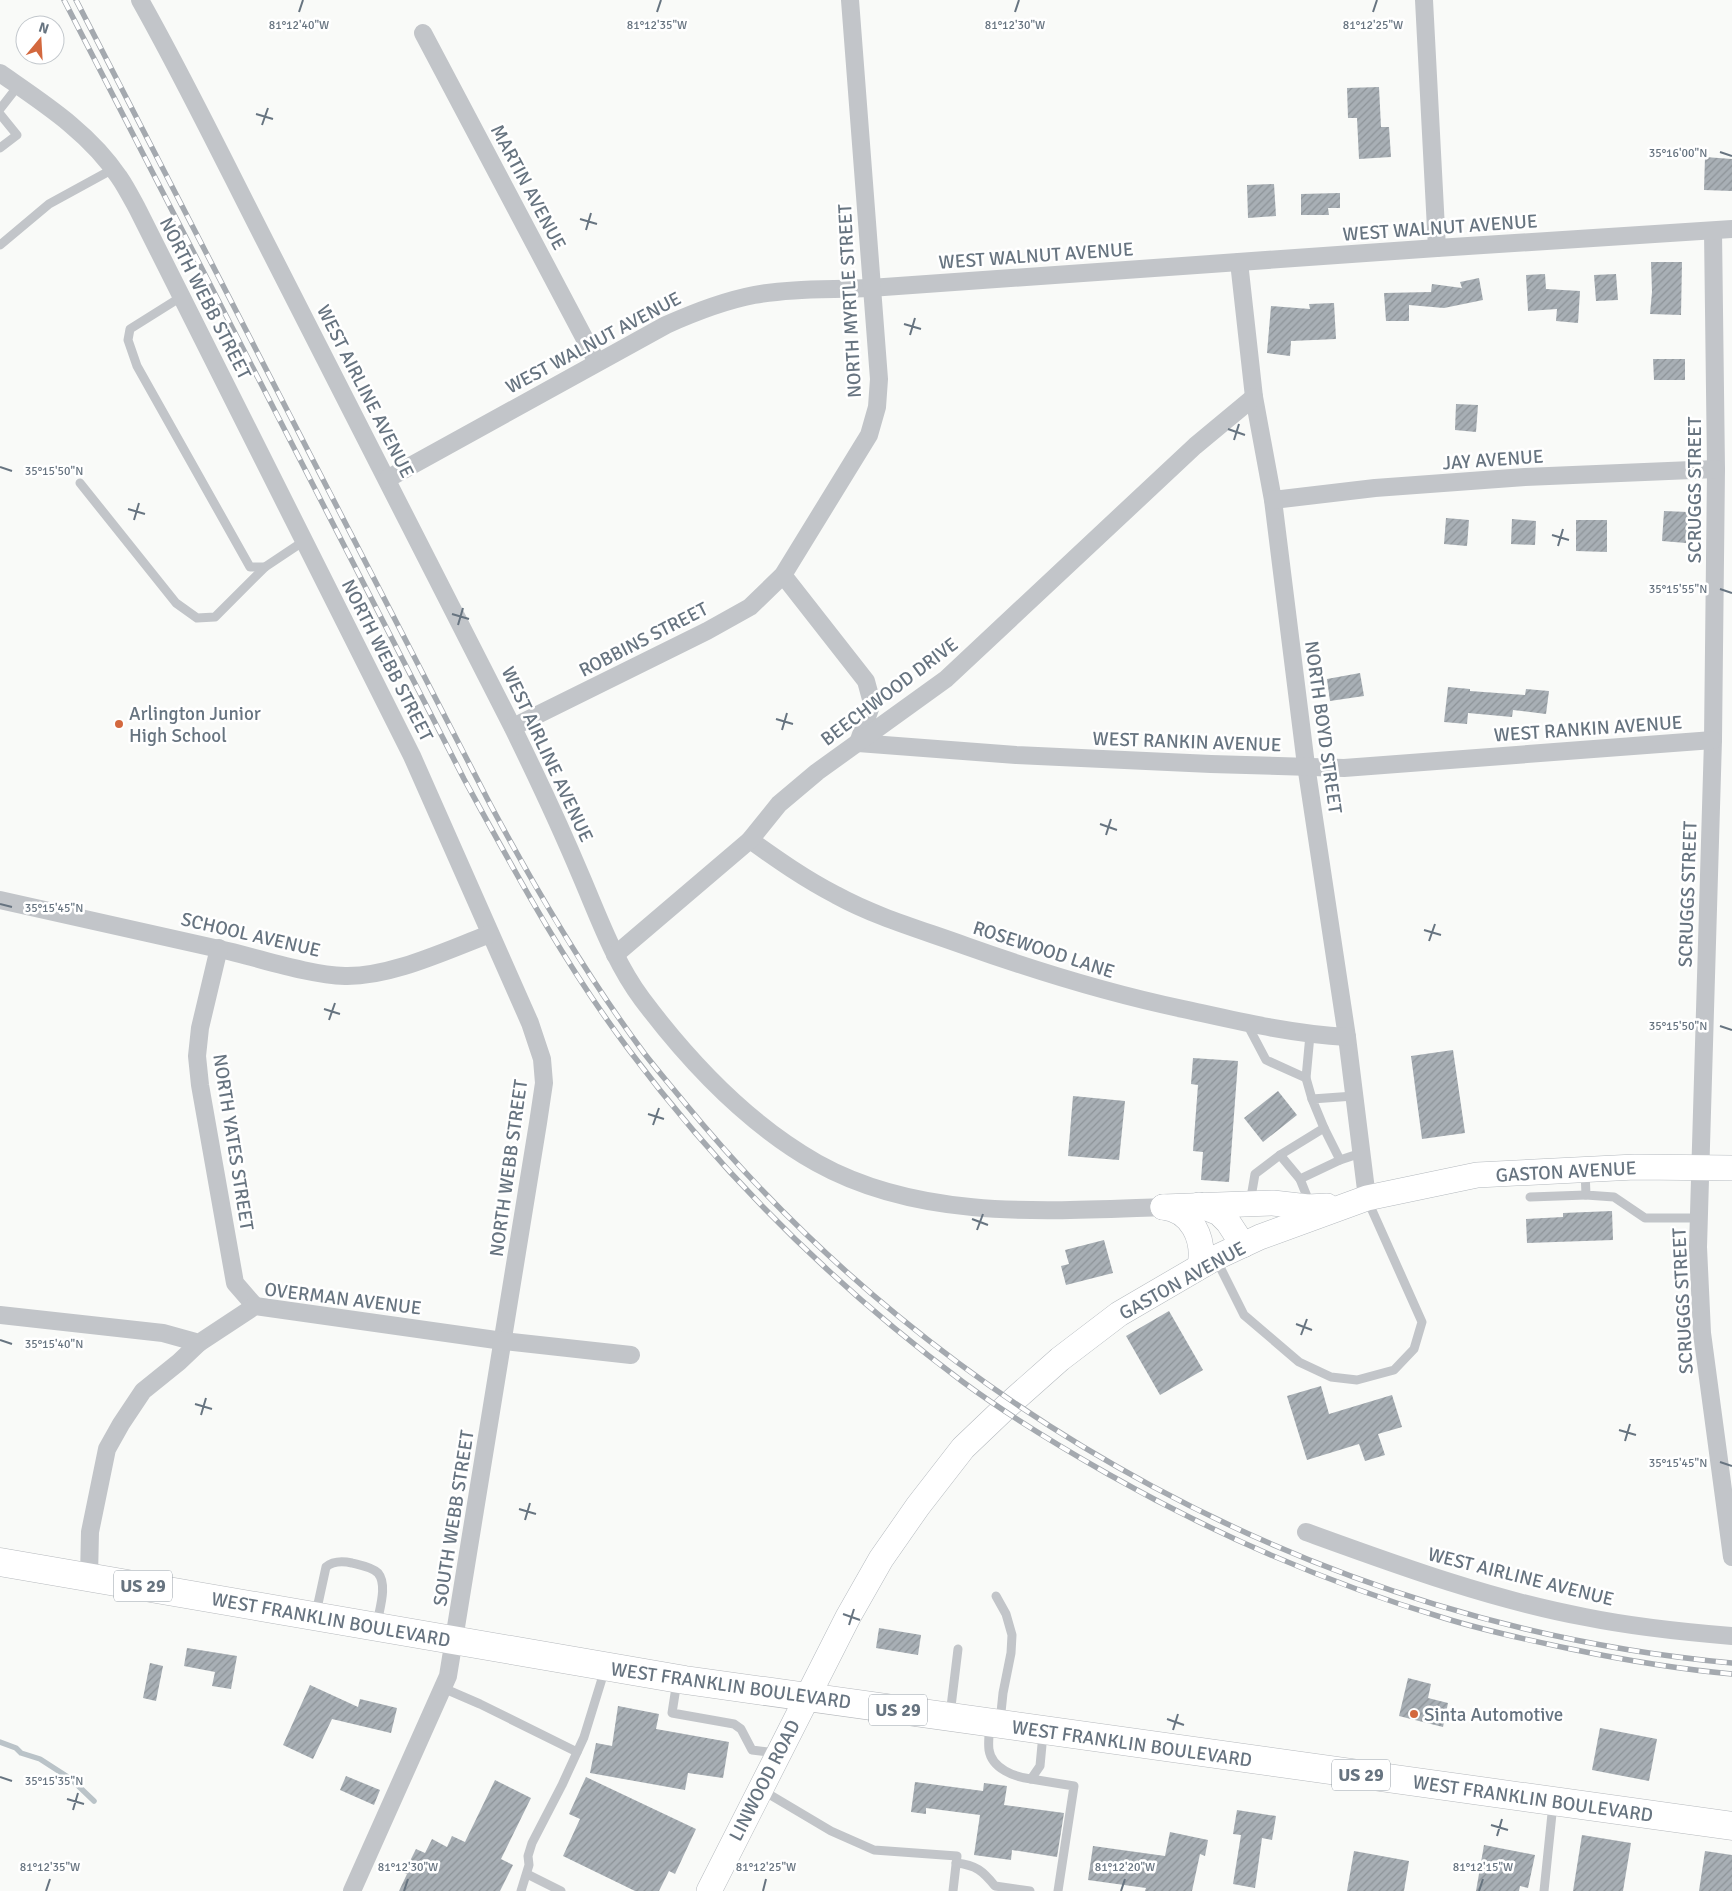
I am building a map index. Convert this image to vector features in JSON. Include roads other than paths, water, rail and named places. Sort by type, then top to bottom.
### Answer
[{"type":"main road","name":"GASTON AVENUE","points":[[807,1696],[865,1585],[942,1473],[964,1448],[1007,1406],[1060,1359],[1119,1314],[1208,1262],[1295,1223],[1357,1202],[1477,1175],[1585,1169],[1732,1168]]},
{"type":"main road","points":[[1163,1207],[1250,1203],[1273,1203],[1311,1207],[1357,1202]]},
{"type":"main road","points":[[1199,1205],[1219,1213],[1228,1222],[1243,1245]]},
{"type":"main road","points":[[1163,1207],[1182,1213],[1196,1229],[1203,1253],[1208,1262]]},
{"type":"main road","name":"WEST FRANKLIN BOULEVARD","points":[[0,1562],[678,1679],[1732,1826]]},
{"type":"main road","name":"LINWOOD ROAD","points":[[709,1891],[759,1788],[807,1696]]},
{"type":"street","name":"WEST AIRLINE AVENUE","points":[[140,0],[513,727],[548,799],[615,955],[640,997],[679,1044],[718,1087],[774,1136],[819,1164],[863,1184],[905,1197],[977,1207],[1053,1210],[1163,1207]]},
{"type":"street","name":"NORTH MYRTLE STREET","points":[[783,575],[869,435],[877,407],[879,380],[876,332],[870,288],[850,0]]},
{"type":"street","points":[[1424,0],[1436,248]]},
{"type":"street","name":"MARTIN AVENUE","points":[[423,33],[597,362]]},
{"type":"street","name":"NORTH WEBB STREET","points":[[0,73],[62,116],[93,146],[113,169],[138,210],[412,756],[530,1023],[542,1058],[544,1083],[502,1341]]},
{"type":"street","name":"WEST WALNUT AVENUE","points":[[387,479],[666,325],[697,311],[756,295],[1436,248],[1732,230]]},
{"type":"street","name":"SCRUGGS STREET","points":[[1713,231],[1716,469],[1713,740],[1698,1246],[1702,1334],[1732,1557]]},
{"type":"street","name":"NORTH BOYD STREET","points":[[1239,262],[1254,397],[1273,500],[1306,765],[1347,1037],[1361,1153],[1357,1202]]},
{"type":"street","name":"BEECHWOOD DRIVE","points":[[615,955],[750,840],[779,804],[817,772],[946,680],[1196,446],[1254,397]]},
{"type":"street","name":"JAY AVENUE","points":[[1273,500],[1375,488],[1525,477],[1716,469]]},
{"type":"street","points":[[783,575],[866,681],[872,704],[858,743]]},
{"type":"street","name":"ROBBINS STREET","points":[[513,727],[707,631],[750,607],[783,575]]},
{"type":"street","name":"WEST RANKIN AVENUE","points":[[858,743],[1026,756],[1211,764],[1306,765],[1344,768],[1713,740]]},
{"type":"street","name":"ROSEWOOD LANE","points":[[750,840],[791,870],[837,896],[890,918],[1037,971],[1120,995],[1247,1024],[1310,1035],[1347,1037]]},
{"type":"street","name":"SCHOOL AVENUE","points":[[0,900],[218,948],[308,970],[345,976],[374,974],[401,967],[490,934]]},
{"type":"street","name":"NORTH YATES STREET","points":[[218,948],[200,1028],[197,1056],[200,1085],[235,1283],[255,1306]]},
{"type":"street","name":"OVERMAN AVENUE","points":[[89,1577],[90,1532],[107,1449],[121,1424],[143,1391],[199,1343],[255,1306],[502,1341],[631,1355]]},
{"type":"street","points":[[0,1315],[164,1333],[199,1343]]},
{"type":"street","name":"SOUTH WEBB STREET","points":[[352,1891],[448,1676],[502,1341]]},
{"type":"street","name":"WEST AIRLINE AVENUE","points":[[1306,1532],[1448,1582],[1550,1609],[1585,1617],[1664,1630],[1732,1636]]},
{"type":"lane","points":[[0,109],[18,86]]},
{"type":"lane","points":[[0,114],[17,135],[0,148]]},
{"type":"lane","points":[[0,245],[49,204],[113,169]]},
{"type":"lane","points":[[182,297],[130,329],[128,340],[137,366],[250,567],[265,568]]},
{"type":"lane","points":[[80,484],[176,603],[196,618],[214,617],[265,568],[304,541]]},
{"type":"lane","points":[[1247,1024],[1266,1060],[1306,1078]]},
{"type":"lane","points":[[1310,1035],[1306,1078],[1324,1128],[1340,1160]]},
{"type":"lane","points":[[1312,1099],[1354,1096]]},
{"type":"lane","points":[[1250,1203],[1255,1174],[1324,1128]]},
{"type":"lane","points":[[1300,1179],[1340,1160],[1361,1153]]},
{"type":"lane","points":[[1280,1156],[1300,1179],[1311,1207]]},
{"type":"lane","points":[[1585,1169],[1586,1195]]},
{"type":"lane","points":[[1530,1197],[1586,1195],[1614,1197],[1645,1218],[1699,1218]]},
{"type":"lane","points":[[1208,1262],[1244,1315],[1299,1362],[1331,1377],[1357,1380],[1394,1370],[1414,1348],[1422,1322],[1357,1202]]},
{"type":"lane","points":[[316,1617],[326,1567],[331,1563],[347,1562],[368,1567],[378,1573],[382,1582],[376,1626]]},
{"type":"lane","points":[[996,1596],[1006,1614],[1012,1635],[1011,1653],[1003,1694],[989,1752],[1000,1768],[1019,1777],[1074,1786],[1058,1891]]},
{"type":"lane","points":[[949,1718],[958,1649]]},
{"type":"lane","points":[[521,1891],[529,1866],[528,1856],[532,1843],[584,1737],[606,1667]]},
{"type":"lane","points":[[678,1679],[672,1713],[734,1724],[742,1729],[752,1750],[778,1753]]},
{"type":"lane","points":[[442,1688],[480,1704],[577,1752]]},
{"type":"lane","points":[[1031,1779],[1040,1766],[1043,1731]]},
{"type":"lane","points":[[759,1788],[831,1831],[874,1850],[957,1856],[953,1891]]},
{"type":"lane","points":[[1544,1891],[1554,1801]]},
{"type":"lane","points":[[956,1863],[966,1864],[982,1871],[995,1886],[1030,1891]]},
{"type":"lane","points":[[527,1874],[561,1891]]},
{"type":"waterway","points":[[0,1742],[16,1748],[21,1753],[40,1759],[71,1779],[94,1801]]},
{"type":"railway","points":[[64,0],[464,779],[542,918],[583,985],[665,1097],[703,1142],[784,1228],[871,1308],[916,1346],[980,1395],[1071,1453],[1148,1496],[1230,1537],[1357,1589],[1476,1627],[1611,1657],[1671,1667],[1732,1674]]},
{"type":"railway","points":[[76,0],[490,804],[525,868],[582,963],[644,1053],[684,1102],[786,1215],[899,1317],[1022,1408],[1152,1486],[1290,1552],[1434,1604],[1581,1641],[1732,1663]]},
{"type":"place","name":"Arlington Junior High School","points":[[119,724]]},
{"type":"place","name":"Sinta Automotive","points":[[1414,1714]]}]
